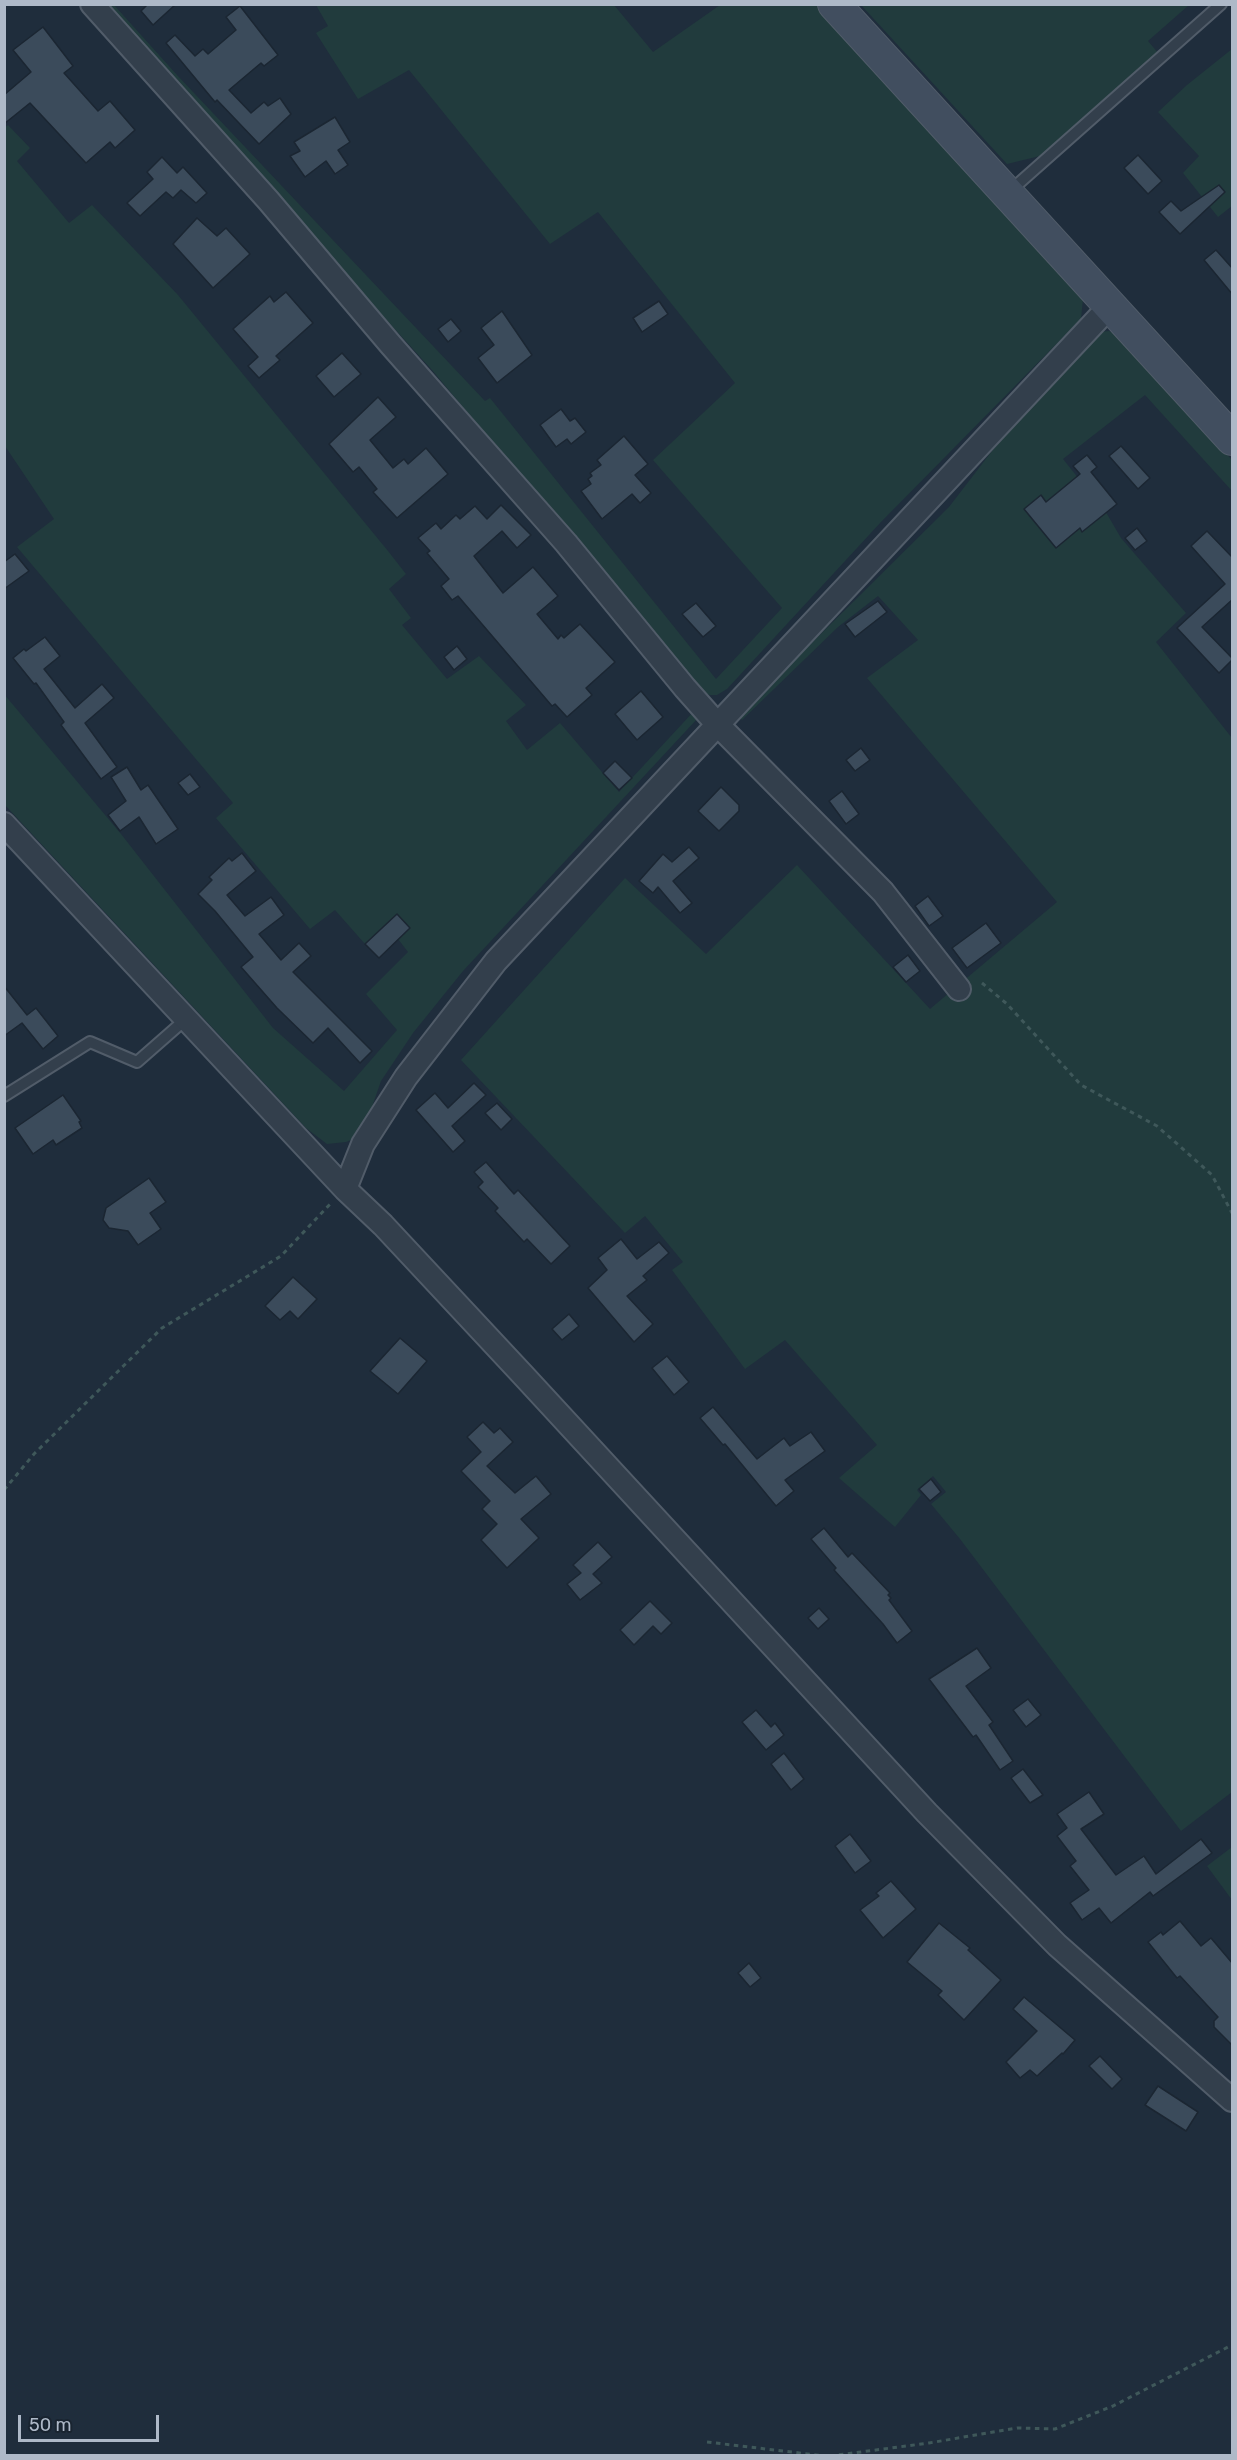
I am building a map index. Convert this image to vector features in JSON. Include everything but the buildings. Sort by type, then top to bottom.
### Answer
[{"type":"street","points":[[92,4],[268,200],[391,345],[566,543],[628,621],[717,724],[883,892],[958,989]]},
{"type":"street","points":[[834,4],[1233,439]]},
{"type":"street","points":[[345,1189],[363,1144],[406,1077],[496,961],[1110,306]]},
{"type":"street","points":[[4,824],[345,1189],[383,1225],[516,1366],[927,1813],[1065,1952],[1233,2100]]},
{"type":"lane","points":[[1007,194],[1221,4]]},
{"type":"lane","points":[[4,1096],[90,1042],[137,1062],[186,1019]]},
{"type":"path","points":[[982,983],[1008,1004],[1081,1085],[1157,1126],[1212,1175],[1233,1213]]},
{"type":"path","points":[[4,1490],[34,1454],[162,1328],[282,1256],[345,1189]]},
{"type":"path","points":[[707,2442],[827,2456],[929,2443],[1017,2428],[1055,2429],[1113,2406],[1233,2345]]},
{"type":"green space","points":[[100,5],[114,5],[177,75],[485,401],[490,398],[716,679],[782,608],[653,460],[735,383],[598,212],[550,244],[409,70],[358,99],[316,33],[328,26],[316,5],[614,5],[653,52],[720,5],[821,5],[1083,299],[1081,319],[881,522],[727,689],[717,695],[710,695],[701,692],[432,370]]},
{"type":"green space","points":[[861,5],[1189,5],[1148,41],[1159,54],[1044,155],[1007,164]]},
{"type":"green space","points":[[1232,49],[1232,206],[1218,217],[1183,173],[1199,156],[1158,112]]},
{"type":"green space","points":[[8,125],[30,148],[17,161],[69,223],[92,205],[178,295],[388,551],[406,574],[389,589],[411,618],[402,625],[447,679],[479,656],[526,705],[506,721],[527,750],[560,723],[619,792],[695,710],[698,718],[463,971],[413,1033],[381,1081],[365,1127],[358,1137],[346,1142],[327,1144],[306,1128],[5,805],[4,694],[121,834],[273,1028],[344,1091],[397,1030],[366,994],[408,952],[398,939],[410,928],[397,914],[365,944],[335,910],[310,929],[216,818],[233,803],[17,547],[54,519],[5,446],[4,128]]},
{"type":"green space","points":[[1109,331],[1120,337],[1232,460],[1232,491],[1145,395],[1063,459],[1107,514],[1121,538],[1186,613],[1156,642],[1232,738],[1232,1792],[1181,1831],[931,1504],[946,1492],[933,1476],[917,1490],[921,1495],[895,1527],[839,1478],[877,1445],[785,1340],[745,1369],[672,1270],[683,1262],[645,1216],[625,1233],[461,1060],[625,878],[706,954],[797,865],[930,1009],[1057,902],[867,678],[918,640],[878,596],[838,627],[742,720],[738,716],[949,507],[992,451],[1099,332]]},
{"type":"green space","points":[[1232,1847],[1232,1900],[1207,1866]]}]
